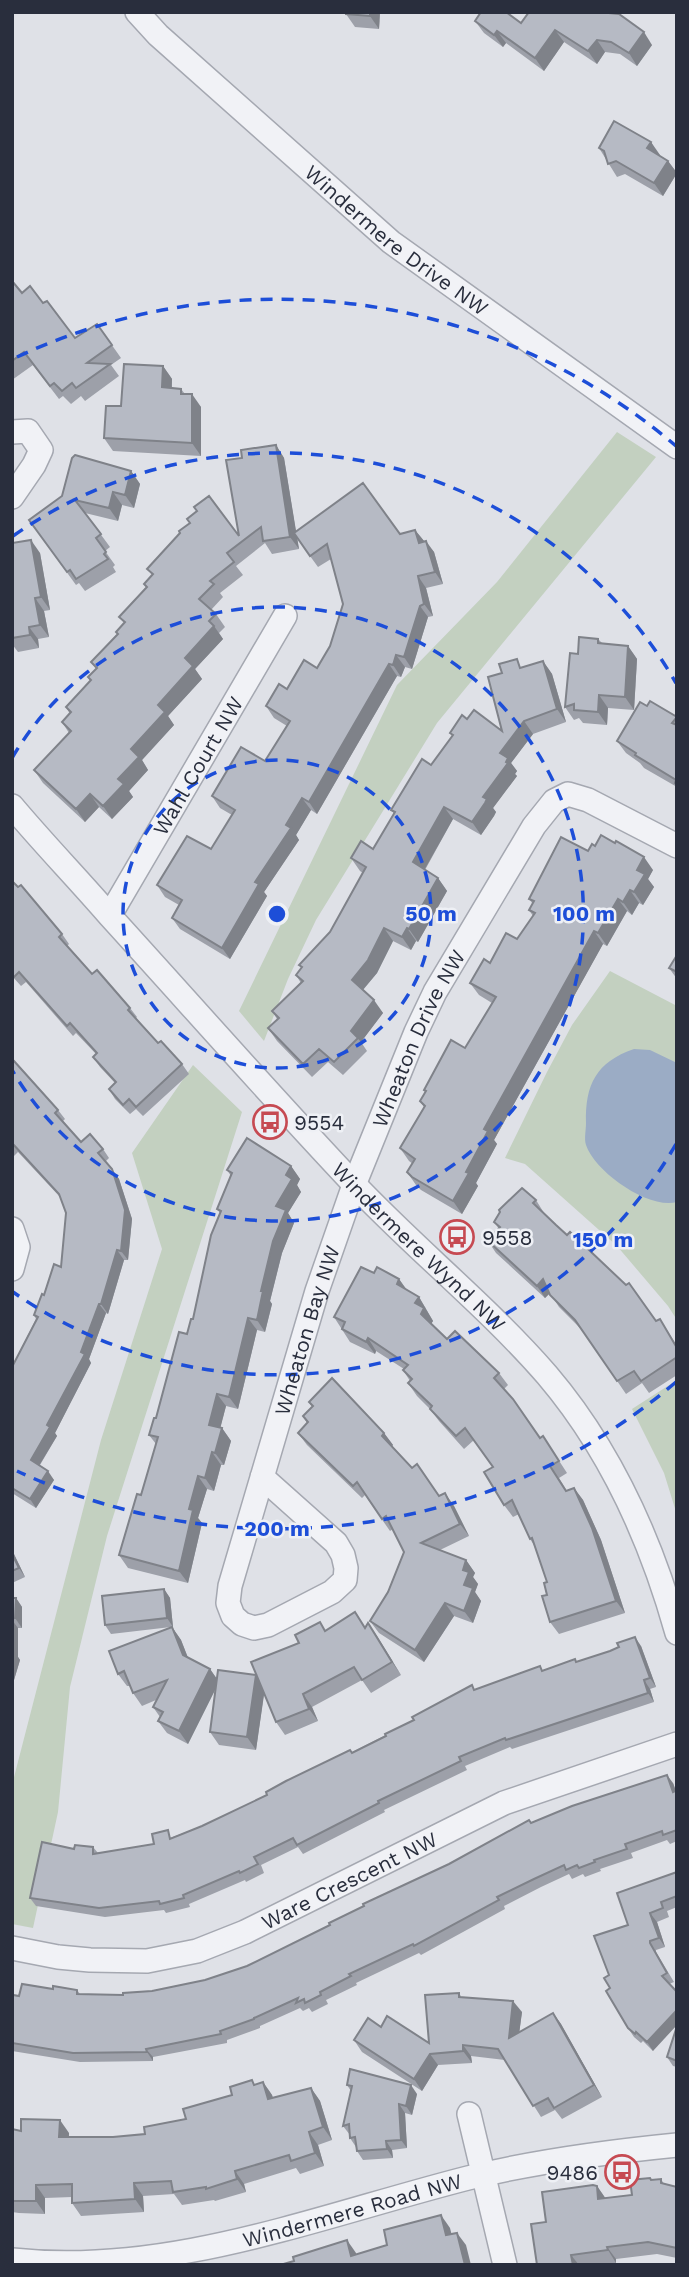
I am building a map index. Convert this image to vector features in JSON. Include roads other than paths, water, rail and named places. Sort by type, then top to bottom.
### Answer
[{"type":"street","name":"Windermere Drive NW","points":[[137,12],[158,35],[391,242],[677,447]]},
{"type":"street","points":[[12,432],[28,431],[41,450],[12,498]]},
{"type":"street","name":"Wahl Court NW","points":[[110,915],[285,616]]},
{"type":"street","name":"Wheaton Drive NW","points":[[354,1185],[435,992],[534,826],[554,801],[568,794],[588,800],[677,846]]},
{"type":"street","name":"Windermere Wynd NW","points":[[12,806],[228,1049],[354,1185],[519,1346],[569,1403],[596,1443],[624,1493],[665,1592],[677,1633]]},
{"type":"street","name":"Wheaton Bay NW","points":[[262,1477],[328,1533],[343,1555],[346,1568],[345,1580],[332,1592],[268,1625],[254,1628],[242,1624],[233,1616],[228,1603],[230,1586],[262,1477],[317,1291],[354,1185]]},
{"type":"street","points":[[12,1228],[18,1247],[12,1269]]},
{"type":"street","name":"Ware Crescent NW","points":[[12,1948],[58,1957],[113,1961],[147,1961],[197,1951],[245,1932],[504,1803],[677,1744]]},
{"type":"street","name":"Windermere Road NW","points":[[469,2114],[484,2175]]},
{"type":"street","name":"Windermere Road NW","points":[[12,2260],[86,2264],[123,2262],[201,2250],[484,2175],[583,2155],[677,2145]]},
{"type":"street","points":[[484,2175],[505,2265]]},
{"type":"water","points":[[634,1049],[650,1050],[677,1063],[677,1202],[652,1200],[624,1187],[600,1166],[586,1145],[586,1109],[595,1077],[610,1061]]},
{"type":"place","name":"9554","points":[[270,1122]]},
{"type":"place","name":"9558","points":[[457,1237]]},
{"type":"place","name":"9486","points":[[622,2172]]}]
